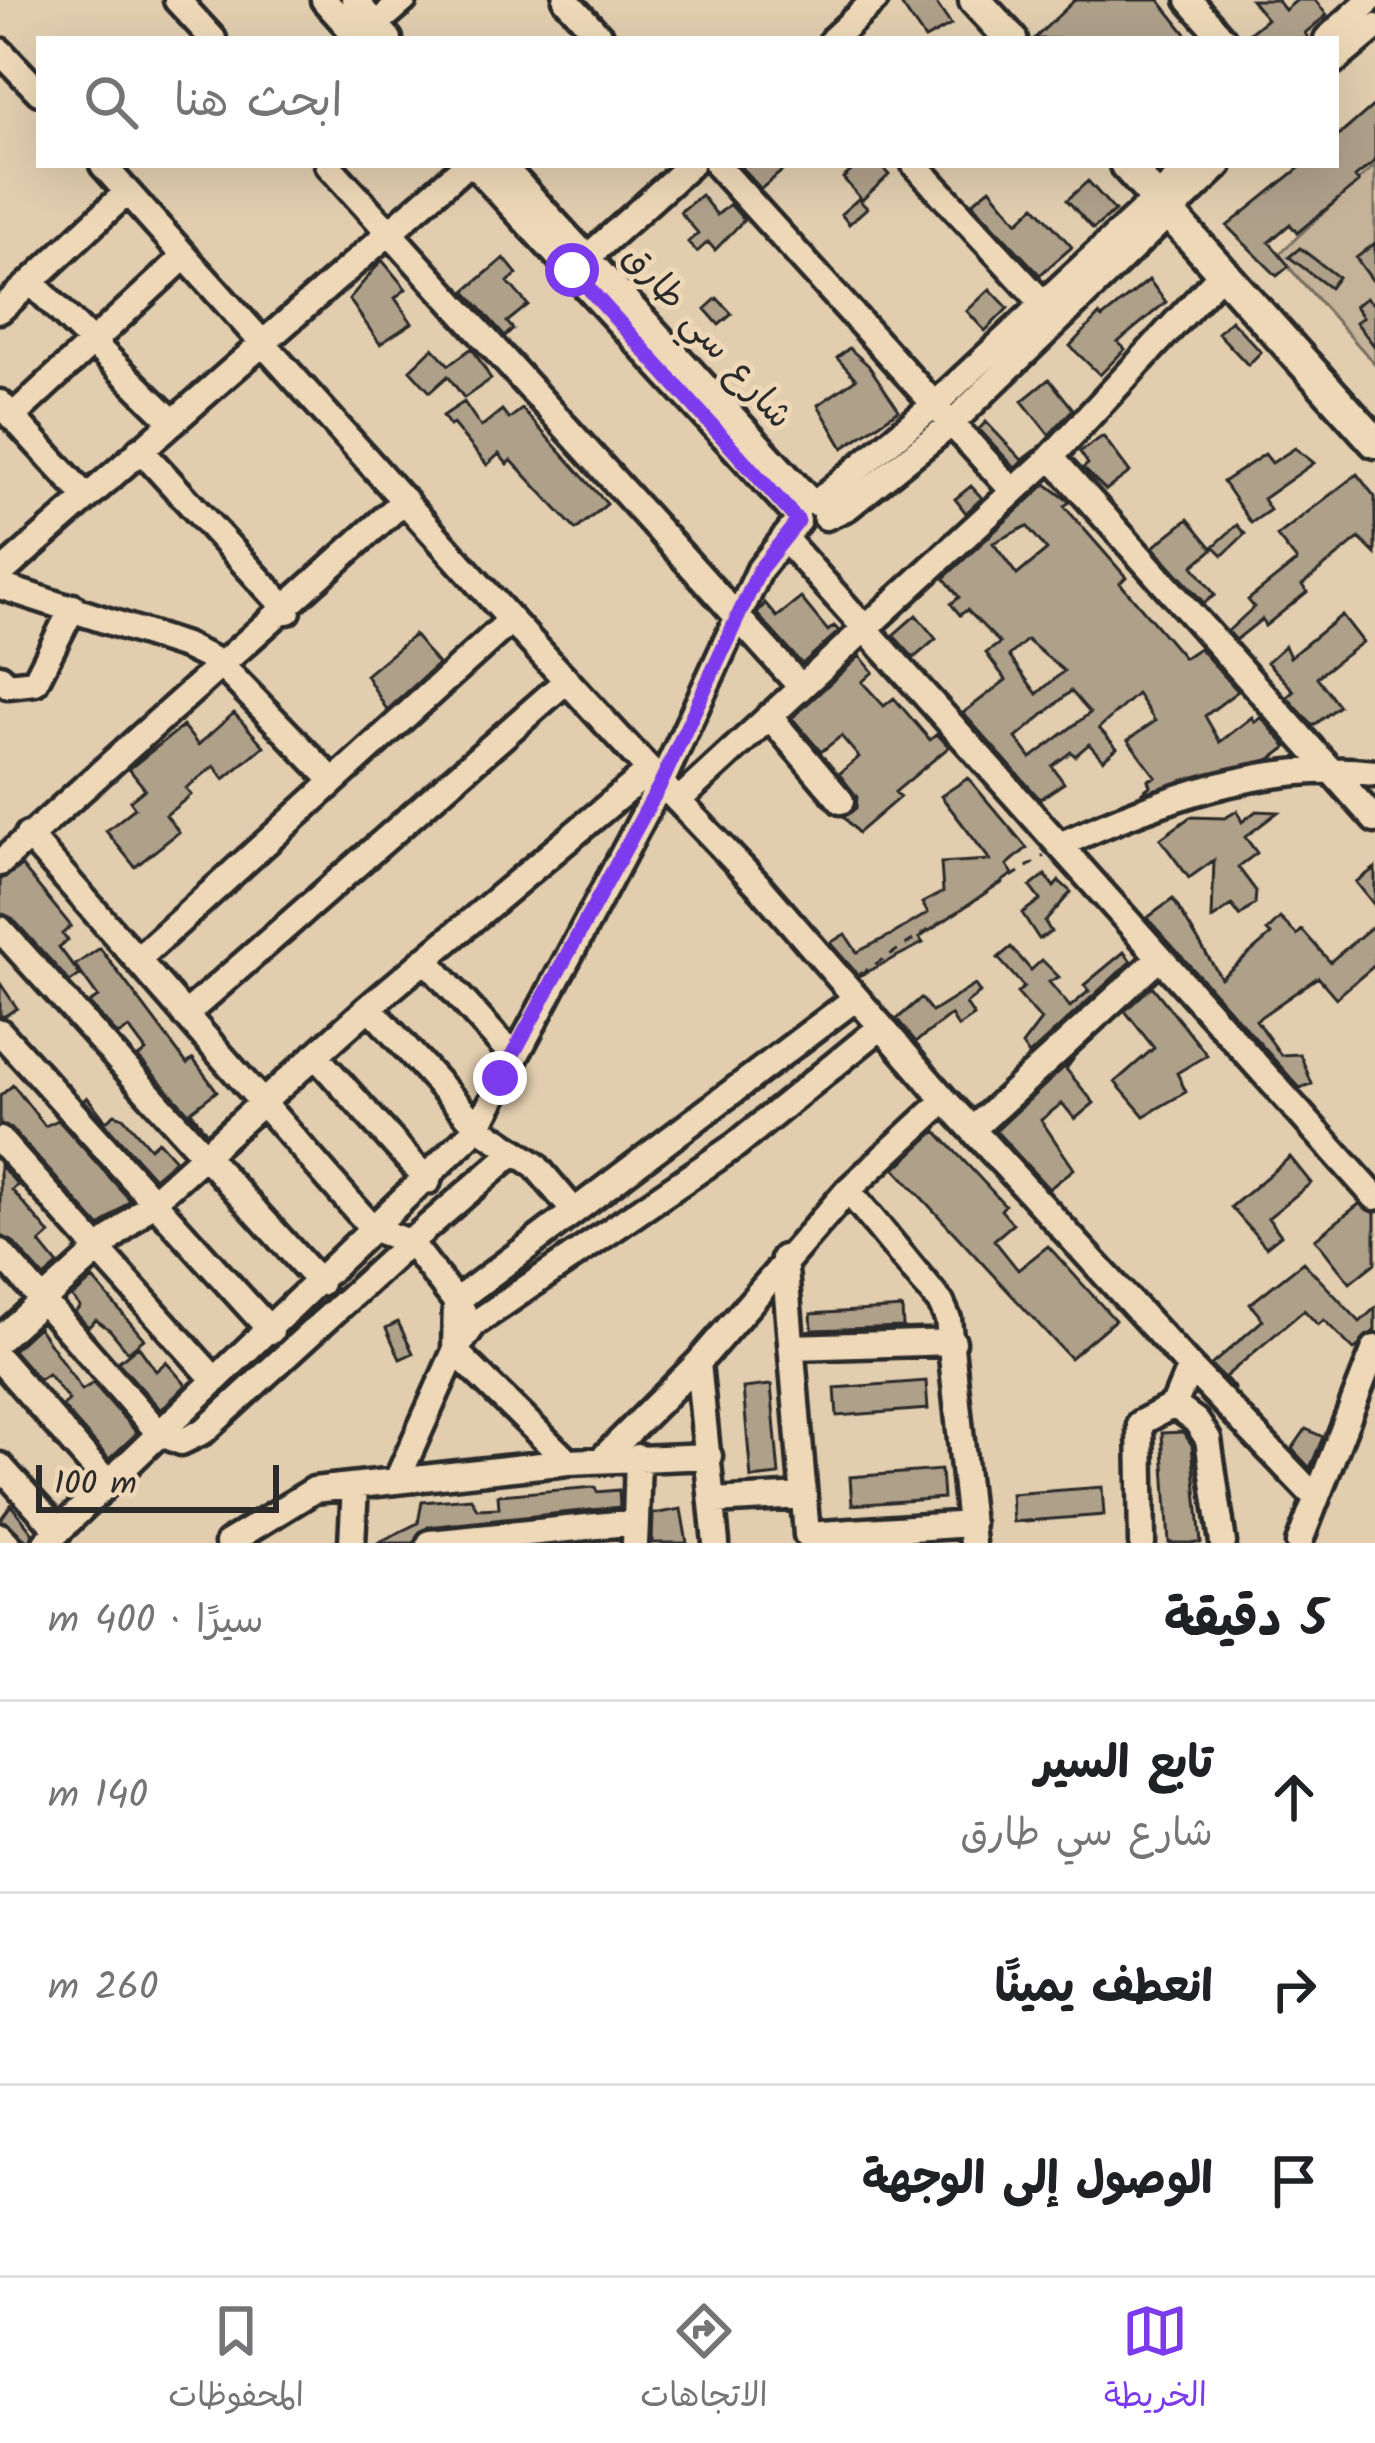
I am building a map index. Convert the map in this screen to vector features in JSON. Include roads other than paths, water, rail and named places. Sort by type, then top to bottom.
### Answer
[{"type":"main road","points":[[975,0],[1008,36]]},
{"type":"main road","points":[[1129,168],[1372,434]]},
{"type":"street","points":[[177,0],[210,36]]},
{"type":"street","points":[[324,0],[375,34]]},
{"type":"street","points":[[354,0],[375,34]]},
{"type":"street","points":[[375,34],[404,0]]},
{"type":"street","points":[[566,0],[599,36]]},
{"type":"street","points":[[836,36],[875,0]]},
{"type":"street","points":[[1189,0],[1220,36]]},
{"type":"street","points":[[1330,36],[1370,0]]},
{"type":"street","points":[[1339,57],[1375,27]]},
{"type":"street","points":[[0,52],[36,89]]},
{"type":"street","points":[[105,168],[945,1100],[1316,1498]]},
{"type":"street","points":[[331,168],[801,687]]},
{"type":"street","points":[[0,574],[262,341],[466,168]]},
{"type":"street","name":"شارع سي طارق","points":[[473,168],[581,263]]},
{"type":"street","name":"شارع سي طارق","points":[[504,168],[581,263],[805,516],[866,628],[1375,1197]]},
{"type":"street","points":[[581,263],[687,168]]},
{"type":"street","points":[[720,168],[1013,491]]},
{"type":"street","points":[[918,168],[1050,311]]},
{"type":"street","points":[[1163,206],[1190,168]]},
{"type":"street","points":[[0,1466],[53,1537],[428,1181],[478,1127],[662,786],[760,569],[805,516],[942,415],[1163,206],[1216,168]]},
{"type":"street","points":[[0,310],[126,193]]},
{"type":"street","points":[[86,497],[6,410],[94,344],[183,258]]},
{"type":"street","points":[[0,1339],[425,958],[662,786],[770,716],[1051,457],[1223,272]]},
{"type":"street","points":[[31,282],[172,421]]},
{"type":"street","points":[[140,449],[288,610]]},
{"type":"street","points":[[1051,457],[1375,820]]},
{"type":"street","points":[[0,863],[218,662],[288,610],[405,500]]},
{"type":"street","points":[[0,586],[73,607],[218,662],[332,780]]},
{"type":"street","points":[[0,677],[8,685],[34,682],[73,607]]},
{"type":"street","points":[[137,960],[511,620]]},
{"type":"street","points":[[185,1015],[566,682]]},
{"type":"street","points":[[770,716],[842,801]]},
{"type":"street","points":[[1060,845],[1132,812],[1221,786],[1323,766],[1375,773]]},
{"type":"street","points":[[28,835],[373,1229],[410,1242],[474,1324]]},
{"type":"street","points":[[0,929],[320,1283]]},
{"type":"street","points":[[973,1129],[1160,957]]},
{"type":"street","points":[[425,958],[513,1056]]},
{"type":"street","points":[[456,1301],[850,991]]},
{"type":"street","points":[[369,1007],[478,1127],[535,1165],[573,1210]]},
{"type":"street","points":[[398,1478],[455,1351],[474,1324],[736,1145],[881,1027]]},
{"type":"street","points":[[0,1031],[271,1331]]},
{"type":"street","points":[[315,1055],[428,1181]]},
{"type":"street","points":[[601,1460],[698,1363],[784,1258],[848,1190],[945,1100]]},
{"type":"street","points":[[0,1141],[215,1380]]},
{"type":"street","points":[[0,1252],[159,1433],[172,1441],[192,1441],[514,1152]]},
{"type":"street","points":[[784,1258],[807,1539],[972,1534],[953,1342],[941,1303],[848,1190]]},
{"type":"street","points":[[456,1301],[455,1351],[568,1462]]},
{"type":"street","points":[[792,1347],[953,1342]]},
{"type":"street","points":[[1299,1543],[1316,1498],[1366,1405],[1375,1348]]},
{"type":"street","points":[[0,1360],[108,1483]]},
{"type":"street","points":[[698,1363],[716,1543]]},
{"type":"street","points":[[1131,1543],[1142,1543],[1140,1423],[1174,1406],[1190,1367]]},
{"type":"street","points":[[1174,1406],[1196,1421],[1208,1439],[1223,1543]]},
{"type":"street","points":[[227,1543],[314,1490],[568,1462],[709,1456]]},
{"type":"street","points":[[430,1543],[636,1533],[638,1457]]},
{"type":"street","points":[[352,1543],[355,1486]]},
{"type":"street","points":[[713,1501],[804,1496]]},
{"type":"street","points":[[0,1536],[7,1543]]}]
